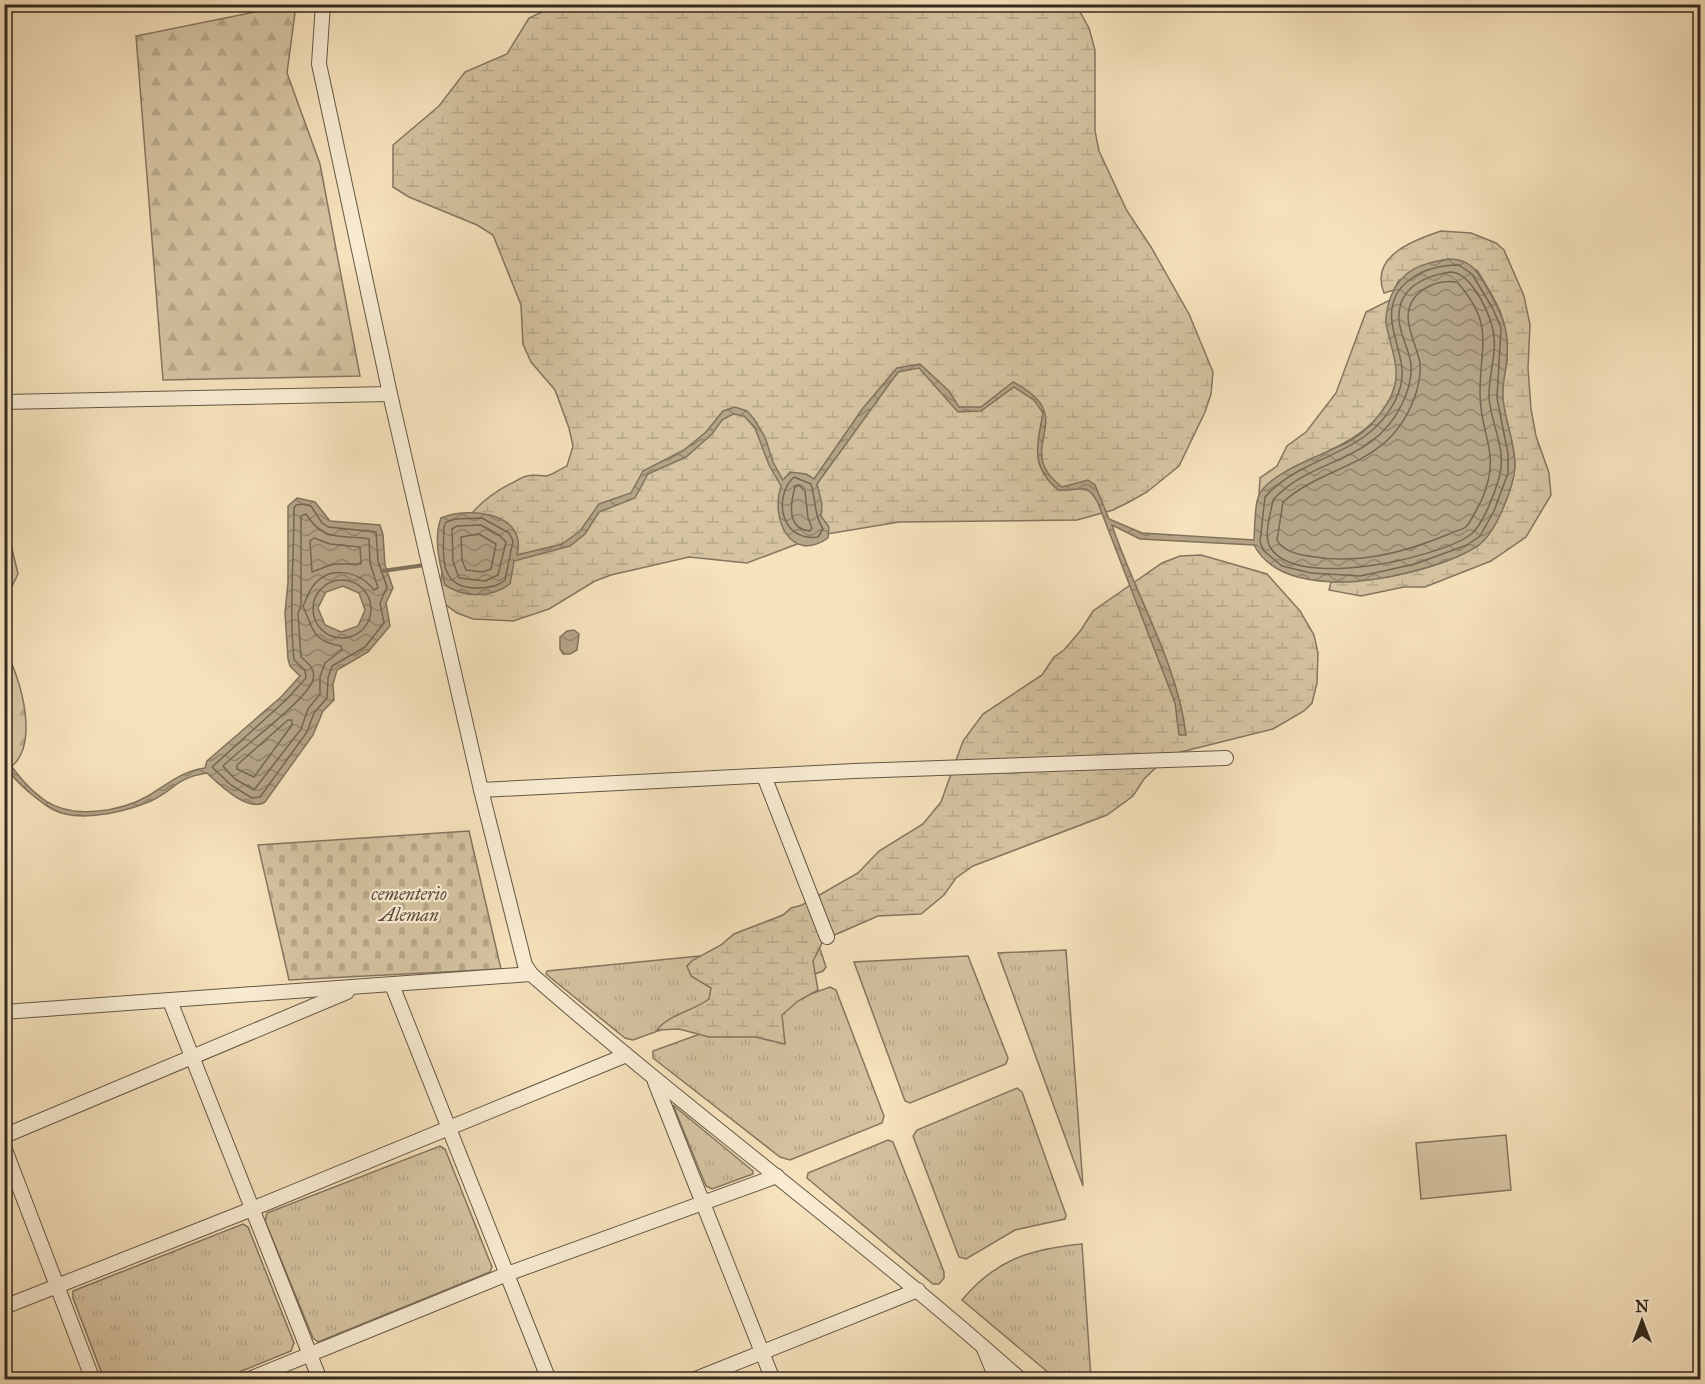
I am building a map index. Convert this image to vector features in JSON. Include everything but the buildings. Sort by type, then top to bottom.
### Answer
[{"type":"street","points":[[323,4],[319,64],[390,394],[481,790],[525,965],[531,974],[624,1056],[918,1290],[1021,1380]]},
{"type":"street","points":[[4,402],[390,394]]},
{"type":"street","points":[[481,790],[764,776],[1226,758]]},
{"type":"street","points":[[764,776],[827,937]]},
{"type":"street","points":[[4,1012],[392,986],[531,974]]},
{"type":"street","points":[[392,986],[549,1380]]},
{"type":"street","points":[[4,1136],[357,987]]},
{"type":"street","points":[[170,1001],[320,1380]]},
{"type":"street","points":[[4,1307],[252,1209],[624,1056]]},
{"type":"street","points":[[654,1080],[773,1380]]},
{"type":"street","points":[[4,1147],[93,1380]]},
{"type":"street","points":[[247,1380],[507,1274],[777,1176]]},
{"type":"street","points":[[693,1380],[918,1290]]},
{"type":"street","points":[[982,1344],[997,1380]]},
{"type":"green space","points":[[296,5],[287,73],[320,164],[360,376],[163,380],[136,36]]},
{"type":"green space","points":[[557,5],[1076,5],[1089,28],[1095,50],[1095,131],[1099,151],[1127,211],[1151,247],[1189,314],[1213,372],[1211,394],[1205,412],[1179,466],[1147,492],[1129,502],[1113,510],[1077,520],[899,522],[821,535],[747,563],[689,557],[611,575],[595,581],[549,609],[513,621],[473,619],[457,613],[441,601],[441,583],[449,548],[458,532],[480,505],[494,493],[523,477],[546,476],[567,466],[573,446],[555,390],[531,362],[523,344],[521,305],[493,235],[477,225],[409,197],[393,187],[393,145],[439,106],[465,72],[507,54],[529,18]]},
{"type":"green space","points":[[1441,231],[1471,233],[1496,243],[1504,250],[1524,296],[1530,325],[1528,368],[1531,409],[1536,436],[1549,473],[1551,495],[1526,537],[1491,561],[1425,587],[1404,587],[1361,596],[1329,590],[1331,582],[1390,577],[1431,566],[1468,550],[1483,540],[1494,526],[1512,484],[1515,457],[1503,394],[1507,358],[1506,332],[1496,302],[1477,270],[1399,280],[1394,290],[1384,293],[1381,280],[1388,259],[1407,245]]},
{"type":"green space","points":[[1390,300],[1388,321],[1397,371],[1396,381],[1387,404],[1374,421],[1357,435],[1276,480],[1259,495],[1260,478],[1277,466],[1287,446],[1306,432],[1336,393],[1366,312]]},
{"type":"green space","points":[[5,519],[18,574],[4,601]]},
{"type":"green space","points":[[1201,555],[1267,574],[1300,611],[1314,635],[1318,653],[1317,683],[1312,703],[1304,711],[1273,729],[1169,755],[1144,779],[1133,796],[1107,815],[973,866],[956,878],[944,895],[921,914],[878,916],[830,937],[822,943],[813,961],[818,990],[798,1001],[782,1015],[785,1044],[755,1037],[709,1037],[679,1029],[657,1030],[674,1017],[709,999],[711,988],[691,976],[687,966],[693,960],[721,945],[734,934],[783,915],[791,908],[802,905],[858,873],[879,851],[923,824],[941,802],[963,741],[983,714],[1042,675],[1054,657],[1064,650],[1081,630],[1093,611],[1162,563],[1180,556]]},
{"type":"green space","points":[[4,648],[22,694],[26,731],[17,761],[5,771]]},
{"type":"green space","name":"cementerio Aleman","points":[[469,831],[501,969],[289,980],[258,845]]},
{"type":"green space","points":[[819,946],[826,967],[823,971],[633,1040],[625,1038],[546,974],[547,971]]},
{"type":"green space","points":[[1066,950],[1083,1186],[998,953]]},
{"type":"green space","points":[[968,956],[1008,1058],[1006,1064],[910,1103],[905,1101],[854,962]]},
{"type":"green space","points":[[830,987],[836,990],[884,1116],[882,1123],[790,1160],[780,1157],[653,1058],[653,1051]]},
{"type":"green space","points":[[1017,1088],[1022,1092],[1066,1215],[1065,1219],[1015,1230],[966,1259],[959,1257],[913,1136],[917,1130]]},
{"type":"green space","points":[[673,1105],[753,1171],[753,1174],[712,1189],[706,1186]]},
{"type":"green space","points":[[1506,1135],[1511,1190],[1421,1199],[1416,1143]]},
{"type":"green space","points":[[888,1140],[893,1142],[944,1272],[944,1278],[939,1284],[933,1284],[807,1178],[808,1173]]},
{"type":"green space","points":[[440,1146],[445,1149],[492,1267],[490,1272],[318,1342],[313,1338],[265,1221],[267,1213]]},
{"type":"green space","points":[[243,1224],[248,1227],[294,1343],[291,1351],[222,1379],[104,1379],[73,1298],[73,1291]]},
{"type":"green space","points":[[1082,1244],[1091,1379],[1056,1379],[962,1300],[988,1275],[1016,1258],[1047,1249]]},
{"type":"water","points":[[1449,259],[1467,263],[1479,275],[1497,306],[1506,334],[1507,355],[1503,399],[1515,466],[1507,498],[1490,533],[1476,547],[1429,567],[1392,576],[1341,582],[1316,581],[1291,575],[1270,564],[1254,545],[1140,539],[1112,525],[1165,655],[1181,708],[1186,735],[1179,735],[1175,703],[1098,503],[1086,489],[1058,490],[1049,481],[1039,464],[1038,455],[1043,413],[1034,400],[1014,387],[981,411],[958,412],[919,368],[898,372],[817,484],[822,504],[821,516],[829,527],[828,538],[815,545],[794,542],[786,534],[778,512],[781,486],[769,465],[755,428],[744,416],[733,414],[722,420],[712,434],[686,457],[648,474],[635,498],[599,512],[585,534],[570,546],[514,561],[510,584],[502,589],[478,595],[461,592],[445,585],[437,543],[441,518],[467,513],[494,516],[514,530],[518,541],[517,555],[562,544],[580,531],[599,504],[631,493],[643,471],[684,450],[706,432],[723,411],[735,407],[747,411],[754,419],[765,437],[773,462],[783,480],[790,472],[806,474],[814,479],[863,408],[897,368],[920,364],[949,391],[959,407],[981,407],[1013,382],[1033,395],[1043,408],[1046,421],[1042,459],[1048,473],[1062,487],[1088,480],[1095,485],[1109,519],[1142,533],[1254,540],[1257,500],[1266,486],[1288,470],[1353,439],[1381,413],[1396,382],[1395,363],[1386,320],[1391,296],[1407,273],[1422,265]]},
{"type":"water","points":[[297,498],[315,502],[330,521],[380,525],[385,565],[393,588],[386,603],[390,626],[368,652],[337,670],[333,684],[334,700],[323,711],[313,735],[265,802],[250,804],[242,801],[207,773],[188,778],[159,797],[131,808],[109,814],[75,816],[60,813],[51,808],[22,786],[7,767],[5,757],[34,791],[57,807],[83,812],[111,809],[137,802],[182,775],[205,768],[207,761],[281,697],[300,676],[290,666],[288,659],[285,613],[288,582],[288,506]],"holes":[[[343,586],[359,593],[365,610],[358,626],[341,632],[325,625],[318,608],[326,592]]]},
{"type":"water","points":[[574,630],[579,634],[577,650],[570,654],[563,654],[560,649],[560,637],[567,631]]},
{"type":"waterway","points":[[382,571],[425,565]]}]
